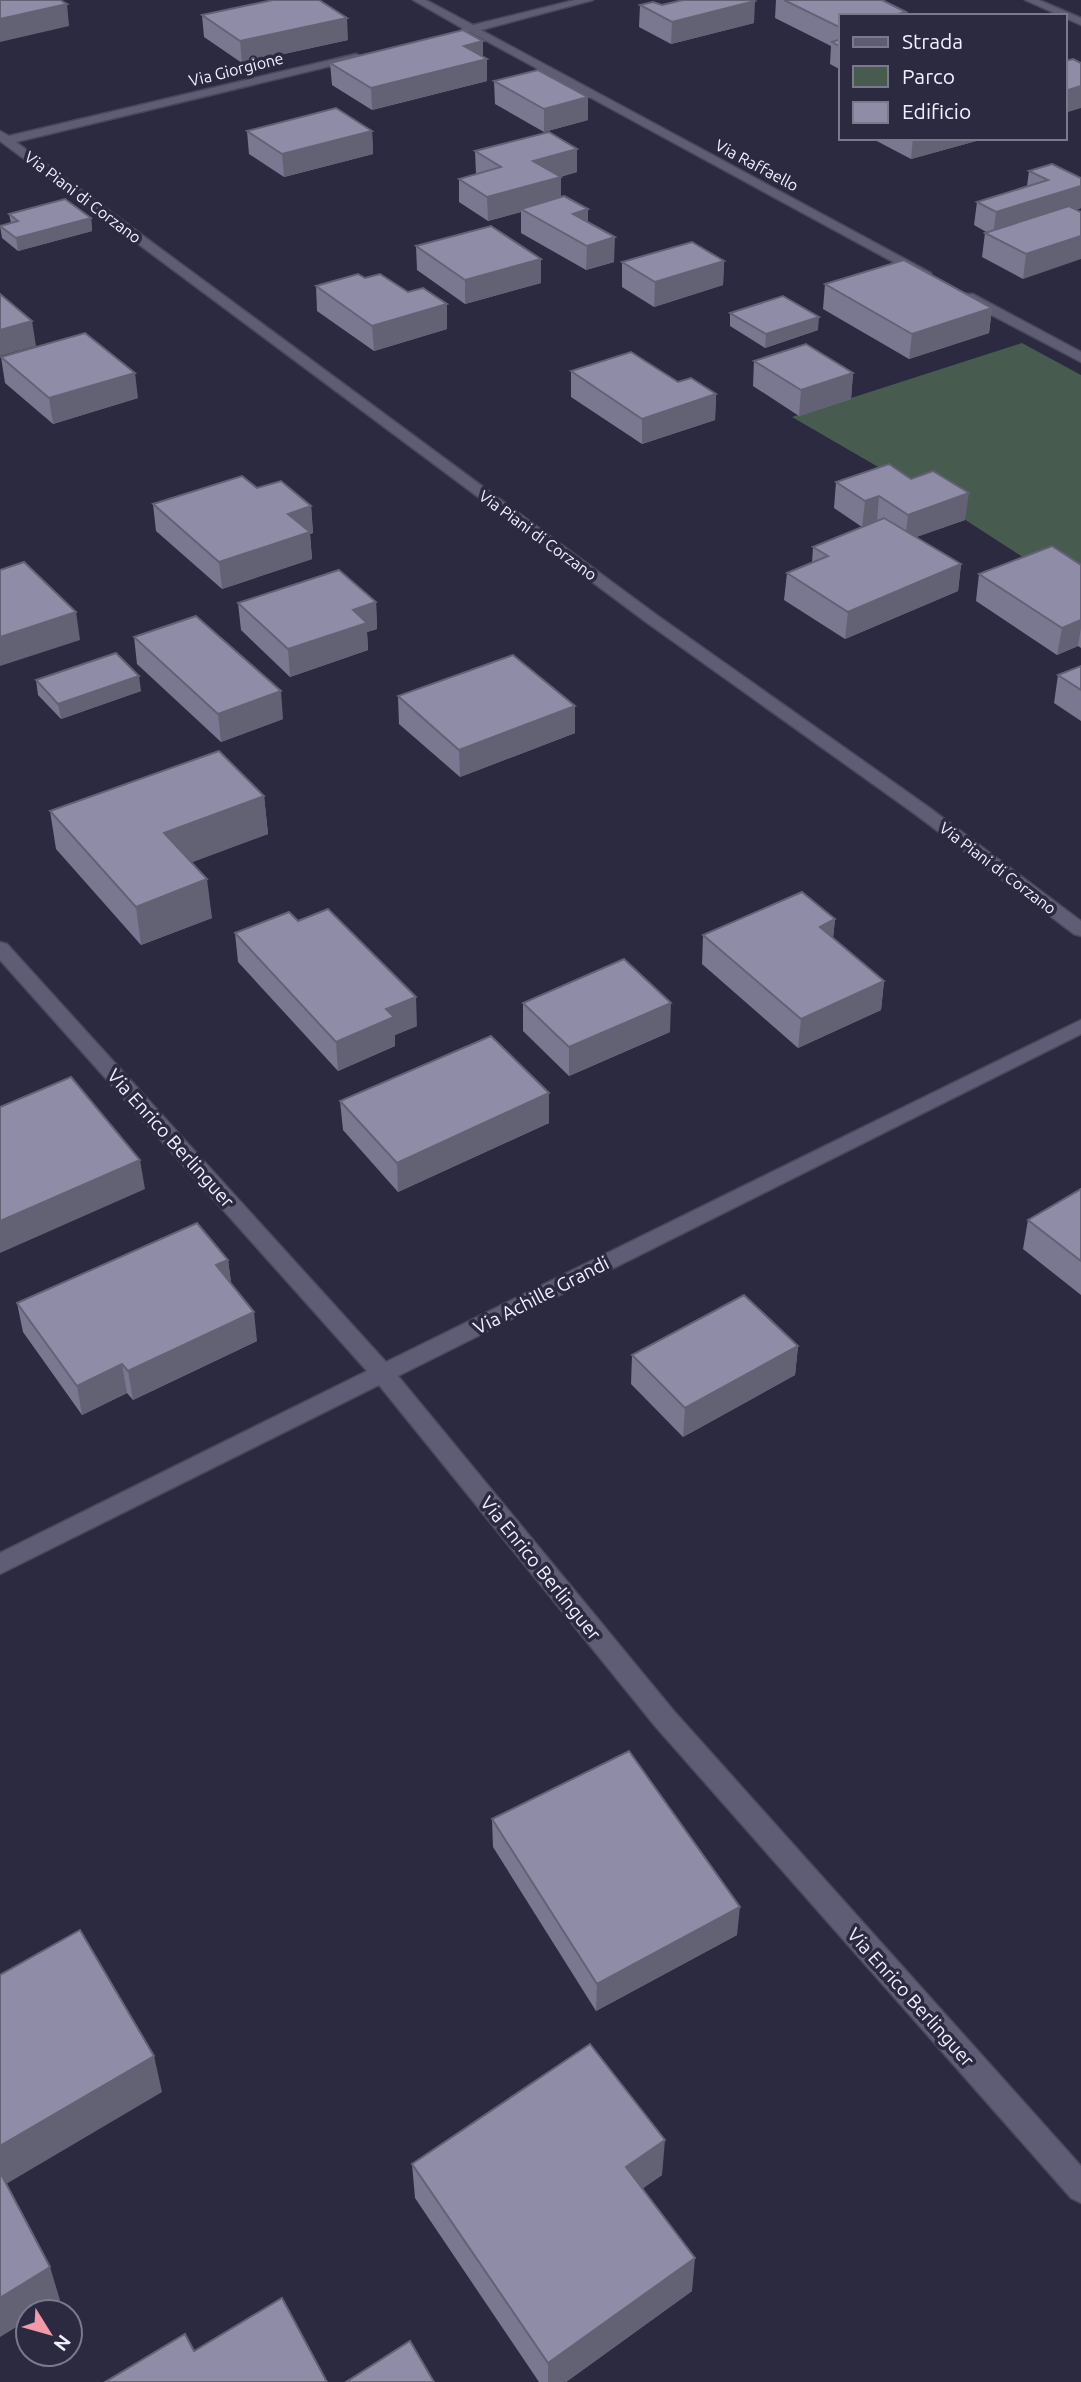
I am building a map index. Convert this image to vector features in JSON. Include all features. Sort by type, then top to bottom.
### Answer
[{"type":"street","name":"Via Raffaello","points":[[418,0],[465,31],[938,281]]},
{"type":"street","points":[[465,31],[588,0]]},
{"type":"street","points":[[1030,0],[1062,14]]},
{"type":"street","name":"Via Giorgione","points":[[4,138],[365,54]]},
{"type":"street","name":"Via Piani di Corzano","points":[[4,138],[652,619],[921,810],[1081,930]]},
{"type":"street","points":[[951,288],[1081,358]]},
{"type":"street","name":"Via Enrico Berlinguer","points":[[0,948],[383,1374],[664,1718],[1081,2188]]},
{"type":"street","name":"Via Achille Grandi","points":[[0,1564],[1081,1026]]},
{"type":"green space","points":[[1022,343],[1081,375],[1081,595],[930,497],[792,417]]},
{"type":"building","points":[[0,0],[60,0],[67,4],[0,19]]},
{"type":"building","points":[[273,0],[319,0],[347,18],[240,41],[202,15]]},
{"type":"building","points":[[683,0],[755,1],[672,22],[640,5],[653,2],[662,5]]},
{"type":"building","points":[[784,0],[882,0],[906,12],[839,14],[839,27]]},
{"type":"building","points":[[463,30],[483,41],[464,46],[487,59],[371,88],[330,63]]},
{"type":"building","points":[[1073,59],[1081,63],[1081,86],[1067,90],[1067,60]]},
{"type":"building","points":[[538,70],[588,97],[544,109],[494,81]]},
{"type":"building","points":[[336,108],[372,131],[282,154],[247,131]]},
{"type":"building","points":[[549,132],[577,149],[533,161],[561,177],[487,197],[459,179],[501,167],[475,151]]},
{"type":"building","points":[[1052,164],[1081,178],[1081,186],[996,212],[977,202],[1048,180],[1029,171]]},
{"type":"building","points":[[564,196],[588,209],[573,214],[615,237],[587,246],[521,209]]},
{"type":"building","points":[[65,199],[91,218],[16,238],[0,226],[18,221],[9,214]]},
{"type":"building","points":[[1069,206],[1081,212],[1081,236],[1026,254],[985,233]]},
{"type":"building","points":[[491,226],[541,259],[465,280],[416,246]]},
{"type":"building","points":[[692,242],[724,261],[655,282],[622,262]]},
{"type":"building","points":[[904,260],[992,308],[912,334],[825,284]]},
{"type":"building","points":[[358,274],[365,278],[380,274],[408,292],[423,288],[447,304],[372,326],[316,286]]},
{"type":"building","points":[[0,294],[32,321],[0,330]]},
{"type":"building","points":[[783,296],[819,317],[766,334],[730,313]]},
{"type":"building","points":[[85,333],[135,373],[49,398],[1,357]]},
{"type":"building","points":[[806,344],[853,373],[801,390],[754,361]]},
{"type":"building","points":[[631,352],[678,382],[691,378],[716,394],[642,419],[571,371]]},
{"type":"building","points":[[889,464],[911,479],[933,471],[969,493],[908,515],[879,496],[865,501],[836,482]]},
{"type":"building","points":[[242,476],[257,488],[281,481],[311,506],[288,514],[310,532],[219,562],[153,504]]},
{"type":"building","points":[[884,518],[961,564],[848,612],[787,573],[828,556],[813,547]]},
{"type":"building","points":[[1052,546],[1081,565],[1081,620],[1062,628],[979,574]]},
{"type":"building","points":[[24,562],[76,612],[0,637],[0,570]]},
{"type":"building","points":[[339,570],[376,602],[353,610],[367,623],[288,649],[238,603]]},
{"type":"building","points":[[196,616],[281,691],[218,714],[134,637]]},
{"type":"building","points":[[116,653],[139,676],[58,704],[36,680]]},
{"type":"building","points":[[513,655],[575,706],[459,750],[398,696]]},
{"type":"building","points":[[1081,666],[1081,690],[1058,675]]},
{"type":"building","points":[[219,751],[264,796],[164,833],[207,879],[136,907],[50,811]]},
{"type":"building","points":[[802,892],[835,919],[820,927],[884,981],[801,1019],[703,935]]},
{"type":"building","points":[[328,909],[416,997],[386,1009],[394,1017],[336,1042],[235,933],[289,912],[298,921]]},
{"type":"building","points":[[624,959],[671,1003],[569,1047],[523,1003]]},
{"type":"building","points":[[491,1036],[549,1093],[397,1163],[340,1101]]},
{"type":"building","points":[[71,1077],[140,1160],[0,1221],[0,1107]]},
{"type":"building","points":[[1081,1189],[1081,1261],[1028,1220]]},
{"type":"building","points":[[197,1223],[228,1260],[216,1265],[254,1312],[128,1371],[122,1364],[77,1386],[17,1303]]},
{"type":"building","points":[[744,1295],[798,1346],[685,1408],[632,1355]]},
{"type":"building","points":[[629,1751],[740,1907],[597,1984],[492,1819]]},
{"type":"building","points":[[80,1930],[154,2056],[0,2146],[0,1975]]},
{"type":"building","points":[[590,2044],[665,2140],[626,2167],[695,2258],[548,2363],[412,2164]]},
{"type":"building","points":[[0,2172],[50,2267],[0,2298]]},
{"type":"building","points":[[282,2298],[327,2382],[105,2382],[185,2334],[194,2351]]},
{"type":"building","points":[[410,2341],[434,2382],[346,2382]]}]
